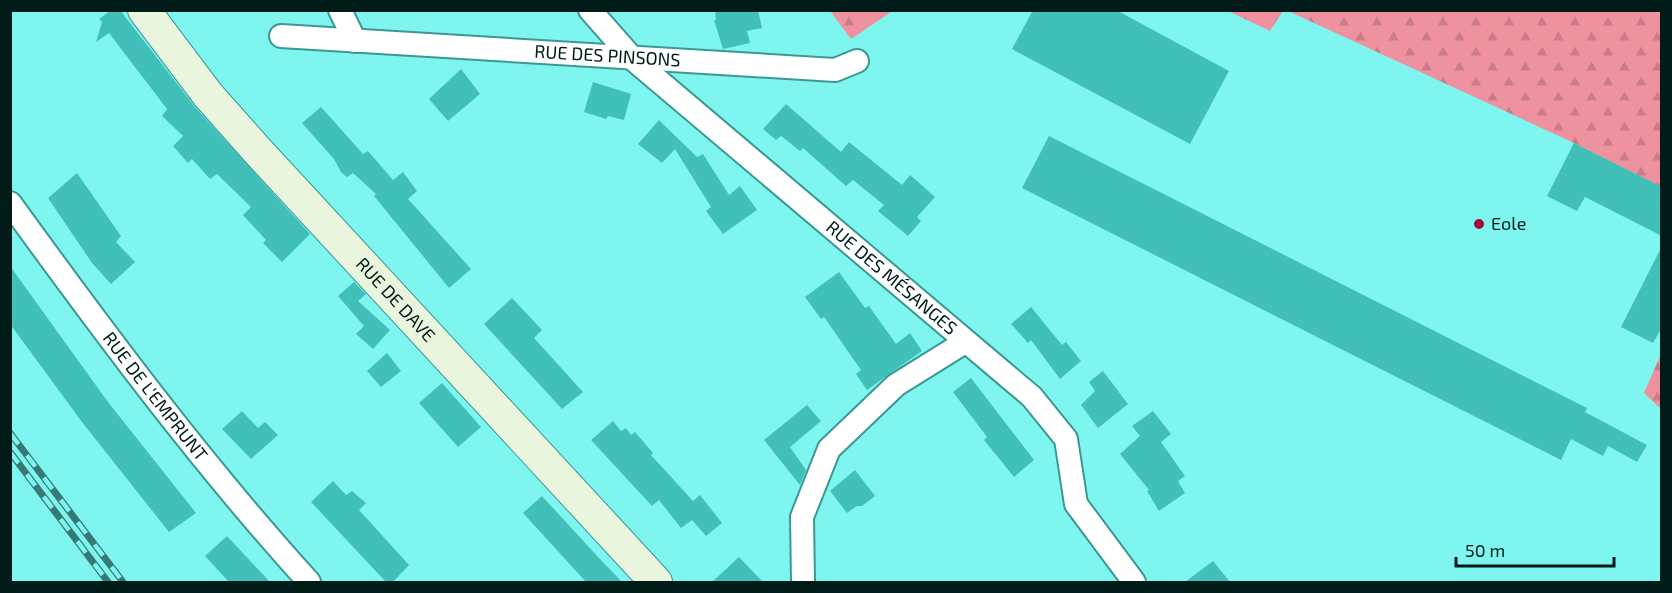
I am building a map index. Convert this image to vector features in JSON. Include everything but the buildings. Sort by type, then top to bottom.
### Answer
[{"type":"main road","name":"RUE DE DAVE","points":[[144,10],[208,95],[255,148],[656,582]]},
{"type":"street","points":[[340,10],[355,41]]},
{"type":"street","name":"RUE DES MÉSANGES","points":[[590,10],[634,60],[1032,397],[1066,439],[1076,504],[1134,582]]},
{"type":"street","name":"RUE DES PINSONS","points":[[281,36],[634,60],[835,70],[857,61]]},
{"type":"street","name":"RUE DE L'EMPRUNT","points":[[10,203],[126,363],[256,524],[309,582]]},
{"type":"street","points":[[803,582],[802,517],[829,449],[896,385],[965,342]]},
{"type":"green space","points":[[830,10],[894,10],[851,39],[830,11]]},
{"type":"green space","points":[[1283,10],[1270,31],[1228,11]]},
{"type":"green space","points":[[1288,11],[1661,11],[1661,187],[1574,143]]},
{"type":"green space","points":[[1661,354],[1661,409],[1644,393]]},
{"type":"railway","points":[[10,433],[123,582]]},
{"type":"railway","points":[[10,452],[108,582]]},
{"type":"place","name":"Eole","points":[[1479,224]]}]
